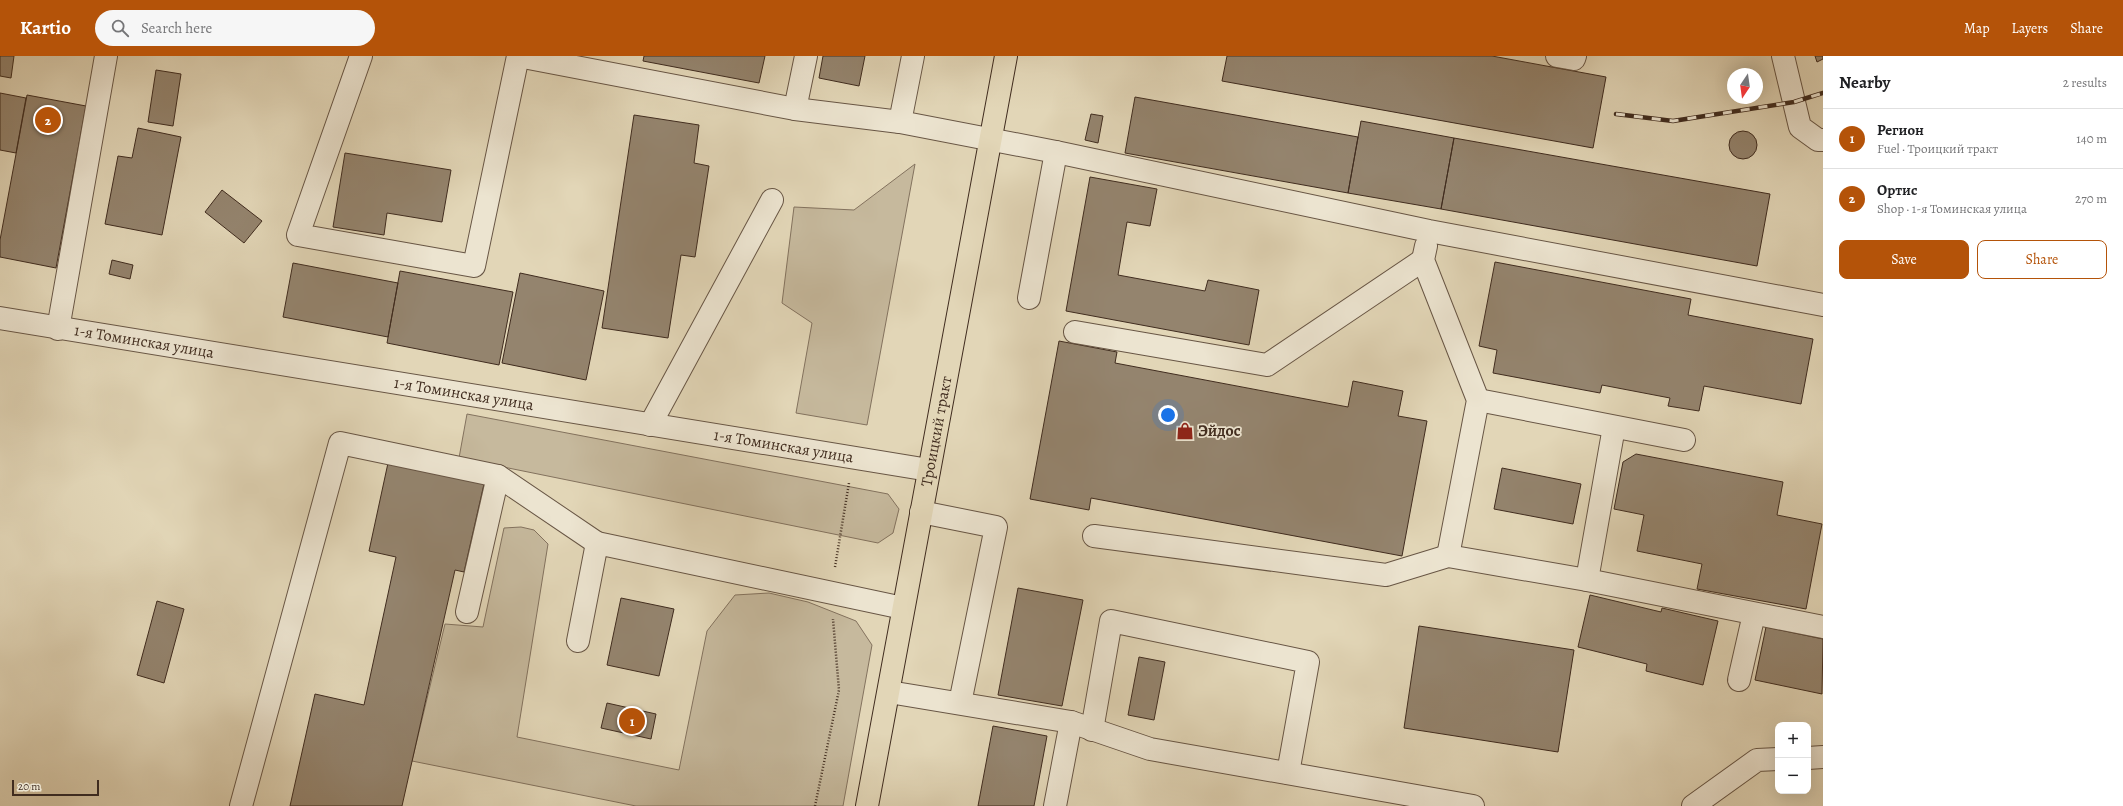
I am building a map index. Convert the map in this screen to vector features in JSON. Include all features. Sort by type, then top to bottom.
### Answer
[{"type":"main road","name":"Троицкий тракт","points":[[867,806],[1006,56]]},
{"type":"street","points":[[58,329],[106,56]]},
{"type":"street","points":[[360,56],[298,235],[474,266],[518,56],[795,109],[900,122],[1056,152],[1429,231],[1823,304]]},
{"type":"street","points":[[795,109],[806,56]]},
{"type":"street","points":[[900,122],[912,56]]},
{"type":"street","points":[[1557,56],[1574,59],[1575,56]]},
{"type":"street","points":[[1783,56],[1800,127],[1818,140],[1823,140]]},
{"type":"street","points":[[1029,298],[1056,152]]},
{"type":"street","points":[[650,425],[772,200]]},
{"type":"street","points":[[1429,231],[1424,260],[1478,400],[1448,556]]},
{"type":"street","points":[[1075,332],[1267,365],[1424,260]]},
{"type":"street","name":"1-я Томинская улица","points":[[0,318],[58,329],[929,470]]},
{"type":"street","points":[[1478,400],[1684,440]]},
{"type":"street","points":[[1587,580],[1614,427]]},
{"type":"street","points":[[241,806],[340,443],[498,476],[598,543],[903,608]]},
{"type":"street","points":[[467,612],[498,476]]},
{"type":"street","points":[[921,512],[996,527],[960,703]]},
{"type":"street","points":[[1094,536],[1386,575],[1448,556],[1587,580],[1823,627]]},
{"type":"street","points":[[578,641],[598,543]]},
{"type":"street","points":[[1739,680],[1754,614]]},
{"type":"street","points":[[1092,730],[1111,621],[1308,662],[1288,774]]},
{"type":"street","points":[[889,692],[1071,722],[1150,749],[1473,806]]},
{"type":"street","points":[[1055,806],[1071,722]]},
{"type":"street","points":[[1811,758],[1823,757]]},
{"type":"street","points":[[1693,806],[1757,760],[1775,759]]},
{"type":"path","points":[[815,806],[839,690],[831,593],[853,458]]},
{"type":"shaded area","points":[[915,164],[867,425],[796,413],[812,323],[782,303],[794,207],[854,210]]},
{"type":"shaded area","points":[[467,414],[888,494],[899,509],[893,533],[878,543],[459,458]]},
{"type":"shaded area","points":[[521,527],[534,530],[548,544],[517,737],[679,770],[707,631],[735,595],[769,593],[808,602],[856,621],[872,645],[843,806],[636,806],[412,761],[445,624],[483,627],[504,528]]},
{"type":"building","points":[[0,56],[14,56],[11,78],[0,76]]},
{"type":"building","points":[[644,56],[765,56],[759,83],[643,61]]},
{"type":"building","points":[[823,56],[865,56],[859,86],[819,78]]},
{"type":"building","points":[[1227,56],[1492,56],[1606,77],[1593,148],[1222,81]]},
{"type":"building","points":[[1815,56],[1823,56],[1823,59],[1817,62]]},
{"type":"building","points":[[156,70],[181,74],[173,126],[148,122]]},
{"type":"building","points":[[0,93],[26,98],[16,153],[0,150]]},
{"type":"building","points":[[27,95],[86,106],[56,268],[0,257],[0,240]]},
{"type":"building","points":[[1135,97],[1358,137],[1348,193],[1125,153]]},
{"type":"building","points":[[1091,114],[1103,116],[1098,143],[1085,140]]},
{"type":"building","points":[[634,115],[699,125],[694,163],[709,166],[695,257],[681,255],[668,338],[602,328]]},
{"type":"building","points":[[1361,121],[1454,138],[1441,209],[1348,193]]},
{"type":"building","points":[[138,128],[181,137],[162,235],[105,224],[118,156],[132,158]]},
{"type":"building","points":[[1743,131],[1753,135],[1757,145],[1753,155],[1743,159],[1733,155],[1729,145],[1733,135]]},
{"type":"building","points":[[1454,138],[1770,194],[1757,266],[1441,209]]},
{"type":"building","points":[[345,153],[451,170],[442,222],[387,213],[384,235],[333,227]]},
{"type":"building","points":[[1090,177],[1157,189],[1150,226],[1127,222],[1118,275],[1205,291],[1208,280],[1259,290],[1249,345],[1066,311]]},
{"type":"building","points":[[222,190],[262,221],[244,243],[205,212]]},
{"type":"building","points":[[112,260],[133,265],[130,279],[109,274]]},
{"type":"building","points":[[1495,262],[1691,299],[1688,315],[1813,339],[1801,404],[1704,386],[1699,411],[1668,406],[1670,398],[1602,385],[1600,393],[1493,373],[1497,350],[1479,346]]},
{"type":"building","points":[[293,263],[398,283],[388,337],[283,317]]},
{"type":"building","points":[[400,271],[513,292],[499,365],[387,343]]},
{"type":"building","points":[[520,273],[604,291],[586,380],[502,363]]},
{"type":"building","points":[[1059,341],[1117,352],[1115,363],[1348,407],[1353,381],[1403,391],[1398,416],[1427,421],[1402,556],[1091,498],[1089,510],[1030,499]]},
{"type":"building","points":[[1636,454],[1783,482],[1777,515],[1822,524],[1806,609],[1697,589],[1702,564],[1637,551],[1644,515],[1614,509],[1623,462]]},
{"type":"building","points":[[388,463],[484,484],[464,572],[455,570],[402,806],[290,806],[315,694],[364,705],[396,557],[369,551]]},
{"type":"building","points":[[1502,468],[1581,484],[1573,524],[1494,509]]},
{"type":"building","points":[[1018,588],[1083,600],[1062,706],[998,695]]},
{"type":"building","points":[[1590,595],[1661,612],[1662,608],[1718,621],[1703,685],[1646,671],[1647,664],[1578,647]]},
{"type":"building","points":[[621,598],[674,609],[659,676],[607,665]]},
{"type":"building","points":[[157,601],[184,609],[164,683],[137,675]]},
{"type":"building","points":[[1419,626],[1574,650],[1558,752],[1404,728]]},
{"type":"building","points":[[1766,627],[1823,639],[1822,694],[1755,680]]},
{"type":"building","points":[[1139,657],[1165,662],[1154,720],[1128,715]]},
{"type":"building","points":[[607,703],[656,714],[651,739],[601,728]]},
{"type":"building","points":[[993,726],[1047,736],[1034,806],[978,806]]},
{"type":"railway","points":[[1616,114],[1673,121],[1794,102],[1823,93]]},
{"type":"place","name":"Ортис","points":[[48,120]]},
{"type":"place","name":"Эйдос","points":[[1185,431]]},
{"type":"place","name":"Регион","points":[[632,721]]}]
